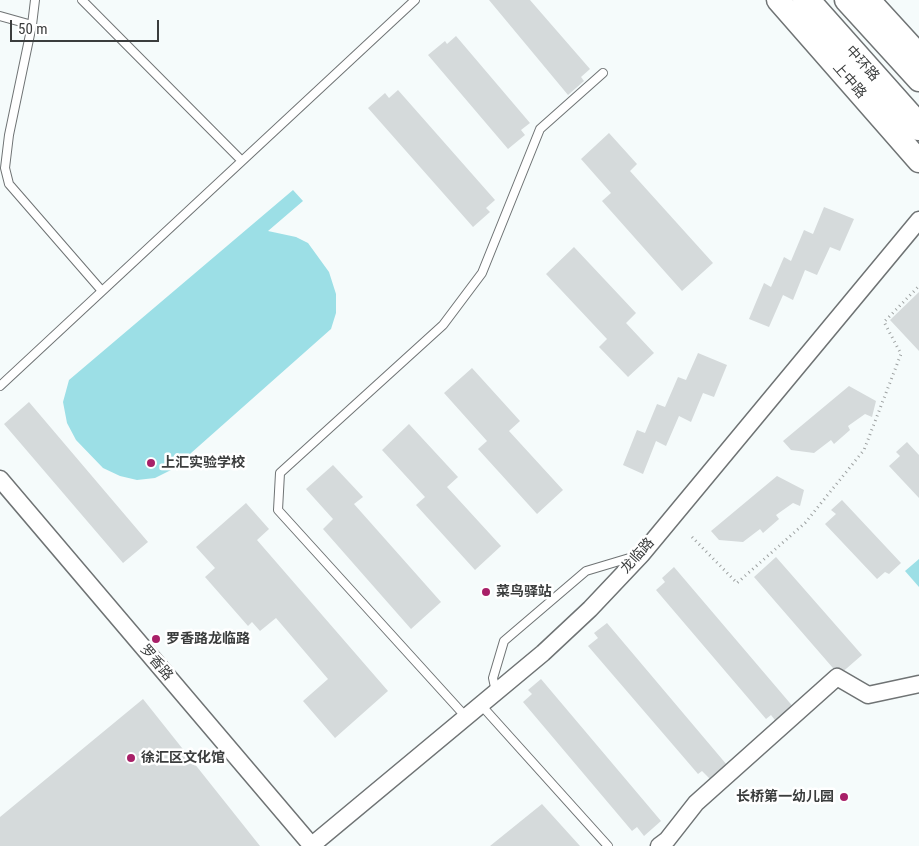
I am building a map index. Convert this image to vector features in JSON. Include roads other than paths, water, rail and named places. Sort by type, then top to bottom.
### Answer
[{"type":"highway","name":"中环路","points":[[806,0],[919,127]]},
{"type":"highway","points":[[866,0],[919,58]]},
{"type":"main road","name":"上中路","points":[[778,0],[919,161]]},
{"type":"main road","points":[[846,0],[919,80]]},
{"type":"street","name":"龙临路","points":[[312,846],[543,653],[590,609],[642,554],[919,220]]},
{"type":"street","name":"罗香路","points":[[0,479],[312,846]]},
{"type":"street","points":[[659,846],[667,840],[696,803],[837,676],[868,695],[919,684]]},
{"type":"lane","points":[[35,0],[32,25],[9,135],[5,168],[8,184],[102,291]]},
{"type":"lane","points":[[82,0],[242,161]]},
{"type":"lane","points":[[0,386],[415,0]]},
{"type":"lane","points":[[0,16],[32,25]]},
{"type":"lane","points":[[466,717],[278,510],[280,473],[443,325],[482,273],[540,129],[603,73]]},
{"type":"lane","points":[[496,692],[493,678],[504,641],[586,571],[642,554]]},
{"type":"lane","points":[[481,705],[608,846]]},
{"type":"place","name":"上汇实验学校","points":[[151,463]]},
{"type":"place","name":"菜鸟驿站","points":[[486,592]]},
{"type":"place","name":"罗香路龙临路","points":[[156,639]]},
{"type":"place","name":"徐汇区文化馆","points":[[131,758]]},
{"type":"place","name":"长桥第一幼儿园","points":[[844,797]]}]
